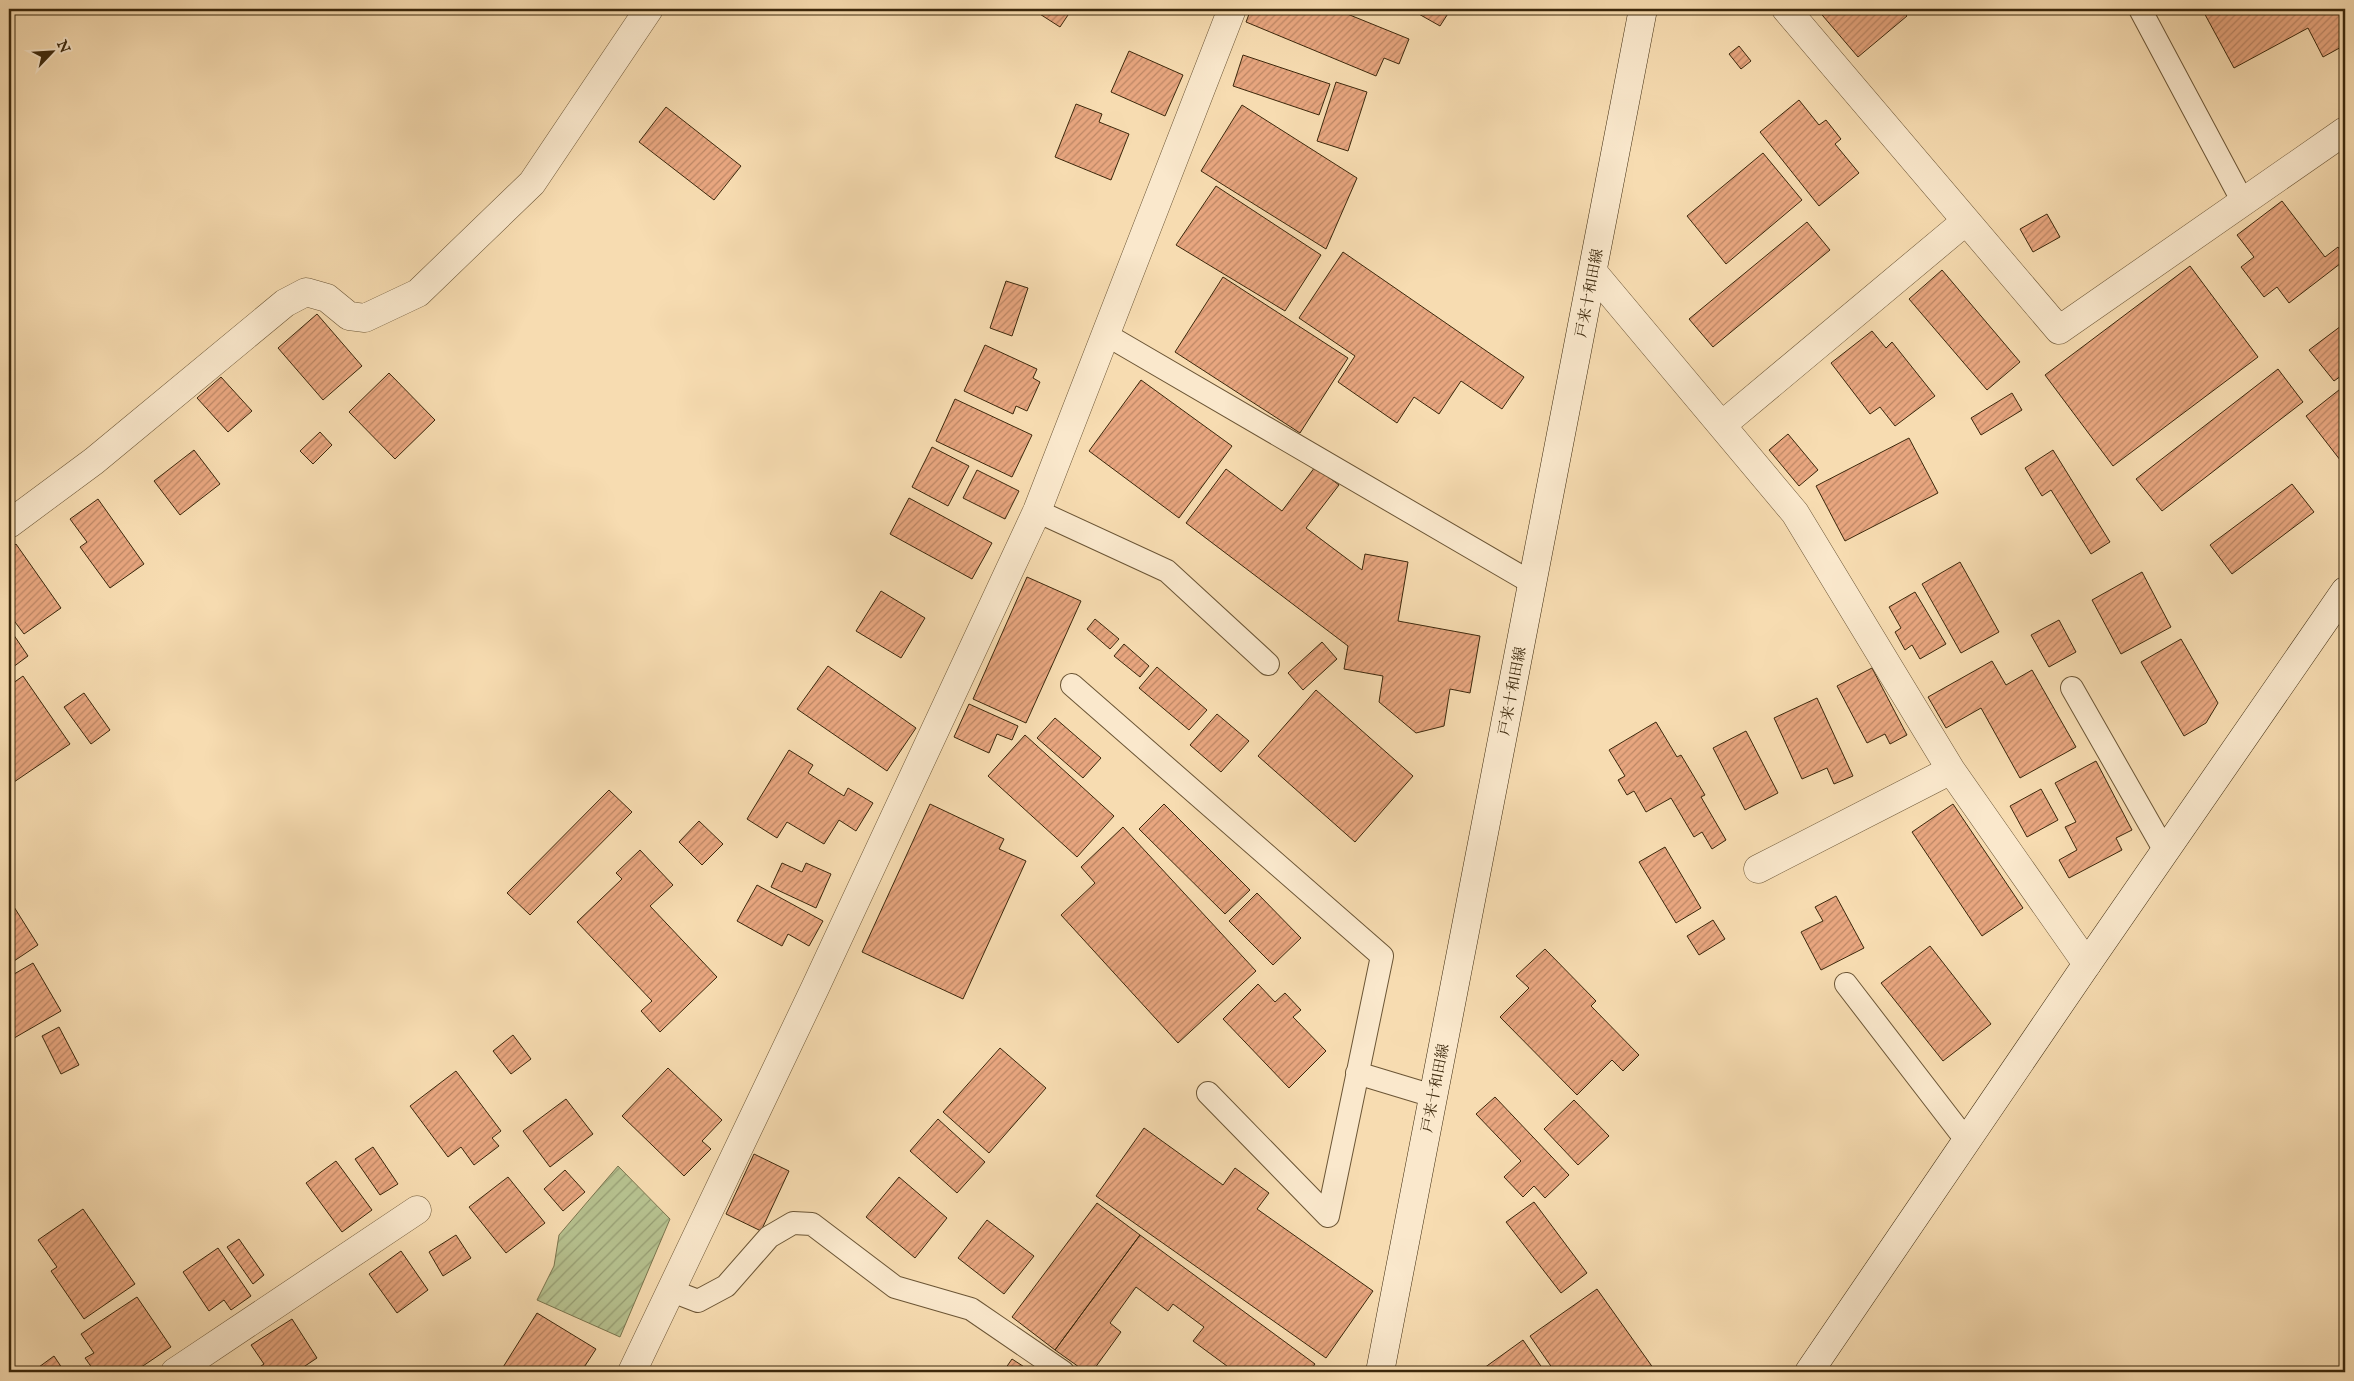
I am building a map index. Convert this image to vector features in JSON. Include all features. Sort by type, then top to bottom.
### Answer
[{"type":"street","points":[[9,524],[94,461],[285,303],[306,292],[328,298],[350,316],[365,318],[418,293],[532,183],[649,9]]},
{"type":"street","points":[[632,1372],[672,1291],[1037,511],[1232,9]]},
{"type":"street","points":[[1786,9],[2059,330],[2345,131]]},
{"type":"street","name":"戸来十和田線","points":[[1380,1372],[1593,272],[1638,10]]},
{"type":"street","points":[[1722,425],[1966,221]]},
{"type":"street","points":[[1593,272],[1795,513],[1951,770],[2087,964]]},
{"type":"street","points":[[1809,1372],[2164,851],[2345,591]]},
{"type":"street","points":[[1758,869],[1951,770]]},
{"type":"street","points":[[175,1372],[417,1210]]},
{"type":"lane","points":[[2140,9],[2243,202]]},
{"type":"lane","points":[[1105,334],[1532,583]]},
{"type":"lane","points":[[1037,511],[1167,570],[1268,664]]},
{"type":"lane","points":[[1072,685],[1382,956],[1328,1216],[1208,1093]]},
{"type":"lane","points":[[2072,688],[2164,851]]},
{"type":"lane","points":[[1846,984],[1966,1140]]},
{"type":"lane","points":[[1357,1073],[1433,1096]]},
{"type":"lane","points":[[672,1291],[698,1301],[726,1286],[769,1237],[793,1224],[812,1224],[896,1286],[971,1309],[1063,1372]]},
{"type":"green space","points":[[618,1166],[670,1219],[620,1337],[537,1300],[554,1266],[559,1235]]},
{"type":"building","points":[[1032,9],[1072,9],[1060,27]]},
{"type":"building","points":[[1251,9],[1335,9],[1409,39],[1399,64],[1384,58],[1376,76],[1246,22]]},
{"type":"building","points":[[1420,9],[1451,9],[1440,26],[1417,13]]},
{"type":"building","points":[[1817,9],[1901,9],[1907,16],[1858,57]]},
{"type":"building","points":[[2202,9],[2345,9],[2345,45],[2323,57],[2308,28],[2234,68]]},
{"type":"building","points":[[1739,46],[1751,61],[1741,69],[1729,54]]},
{"type":"building","points":[[1129,51],[1183,75],[1165,116],[1111,92]]},
{"type":"building","points":[[1243,55],[1330,84],[1319,115],[1233,86]]},
{"type":"building","points":[[1336,82],[1367,92],[1348,151],[1317,141]]},
{"type":"building","points":[[1799,100],[1819,125],[1826,120],[1841,139],[1835,144],[1859,173],[1819,206],[1760,132]]},
{"type":"building","points":[[1076,104],[1102,114],[1099,122],[1129,134],[1111,180],[1055,157]]},
{"type":"building","points":[[1242,105],[1357,178],[1326,249],[1201,171]]},
{"type":"building","points":[[666,107],[741,166],[714,200],[639,142]]},
{"type":"building","points":[[1763,153],[1802,200],[1726,264],[1687,216]]},
{"type":"building","points":[[1216,186],[1321,255],[1285,311],[1176,245]]},
{"type":"building","points":[[2282,201],[2325,257],[2338,247],[2345,257],[2345,260],[2289,303],[2277,287],[2264,297],[2241,267],[2254,257],[2237,235]]},
{"type":"building","points":[[2047,214],[2060,237],[2033,252],[2020,229]]},
{"type":"building","points":[[1807,222],[1830,250],[1713,347],[1689,319]]},
{"type":"building","points":[[1343,252],[1524,377],[1502,409],[1461,381],[1439,414],[1414,397],[1397,423],[1338,382],[1355,356],[1299,318]]},
{"type":"building","points":[[2190,266],[2258,357],[2113,466],[2045,375]]},
{"type":"building","points":[[1942,270],[2020,362],[1987,390],[1909,299]]},
{"type":"building","points":[[1223,277],[1348,358],[1300,433],[1175,352]]},
{"type":"building","points":[[1006,281],[1028,288],[1012,336],[990,328]]},
{"type":"building","points":[[317,314],[362,366],[323,400],[278,348]]},
{"type":"building","points":[[2345,323],[2345,373],[2334,381],[2309,350]]},
{"type":"building","points":[[1872,331],[1886,348],[1892,342],[1935,396],[1895,426],[1880,407],[1870,414],[1831,363]]},
{"type":"building","points":[[985,345],[1037,369],[1033,378],[1040,382],[1027,411],[1016,406],[1013,414],[964,391]]},
{"type":"building","points":[[2278,369],[2303,402],[2162,511],[2136,479]]},
{"type":"building","points":[[389,373],[435,420],[395,459],[349,412]]},
{"type":"building","points":[[221,377],[252,411],[228,432],[197,398]]},
{"type":"building","points":[[1141,380],[1232,446],[1179,518],[1089,451]]},
{"type":"building","points":[[2344,386],[2345,389],[2344,465],[2306,416]]},
{"type":"building","points":[[2012,393],[2022,410],[1981,435],[1971,418]]},
{"type":"building","points":[[955,399],[1032,435],[1012,477],[936,441]]},
{"type":"building","points":[[320,432],[332,445],[313,464],[300,451]]},
{"type":"building","points":[[1788,434],[1818,470],[1799,486],[1769,450]]},
{"type":"building","points":[[1909,438],[1938,493],[1845,541],[1816,486]]},
{"type":"building","points":[[932,447],[969,466],[948,506],[912,487]]},
{"type":"building","points":[[194,450],[220,484],[180,515],[154,481]]},
{"type":"building","points":[[2053,450],[2110,542],[2091,554],[2051,490],[2042,496],[2025,468]]},
{"type":"building","points":[[1315,467],[1339,485],[1306,528],[1362,570],[1365,554],[1408,562],[1398,621],[1480,636],[1470,693],[1450,689],[1444,726],[1416,733],[1379,702],[1383,676],[1344,669],[1348,646],[1186,523],[1226,469],[1282,511]]},
{"type":"building","points":[[977,470],[1019,491],[1005,519],[963,498]]},
{"type":"building","points":[[2292,484],[2314,512],[2232,574],[2210,545]]},
{"type":"building","points":[[909,498],[992,543],[972,579],[890,534]]},
{"type":"building","points":[[98,499],[144,564],[110,588],[80,547],[87,542],[70,519]]},
{"type":"building","points":[[16,544],[61,608],[24,634],[9,614],[9,550]]},
{"type":"building","points":[[1960,562],[1999,632],[1961,653],[1922,584]]},
{"type":"building","points":[[2142,572],[2171,627],[2121,654],[2092,600]]},
{"type":"building","points":[[1027,577],[1081,601],[1026,723],[973,699]]},
{"type":"building","points":[[881,591],[925,618],[901,658],[856,631]]},
{"type":"building","points":[[1915,592],[1946,644],[1920,659],[1912,645],[1905,650],[1895,632],[1901,628],[1889,607]]},
{"type":"building","points":[[1095,619],[1119,639],[1110,649],[1087,629]]},
{"type":"building","points":[[2059,620],[2076,652],[2049,667],[2031,635]]},
{"type":"building","points":[[9,628],[28,656],[9,670]]},
{"type":"building","points":[[2181,639],[2218,703],[2206,723],[2184,736],[2141,662]]},
{"type":"building","points":[[1322,642],[1337,659],[1303,690],[1288,673]]},
{"type":"building","points":[[1124,644],[1149,666],[1140,677],[1114,656]]},
{"type":"building","points":[[1992,661],[2006,685],[2032,670],[2076,747],[2020,778],[1981,708],[1946,728],[1928,697]]},
{"type":"building","points":[[828,666],[916,728],[887,771],[797,709]]},
{"type":"building","points":[[1157,667],[1207,710],[1189,730],[1139,688]]},
{"type":"building","points":[[1872,668],[1907,735],[1890,744],[1885,734],[1867,743],[1837,686]]},
{"type":"building","points":[[23,676],[70,744],[14,782],[9,775],[9,686]]},
{"type":"building","points":[[1316,690],[1413,776],[1355,842],[1258,756]]},
{"type":"building","points":[[84,693],[110,730],[91,744],[64,707]]},
{"type":"building","points":[[1817,698],[1853,776],[1834,784],[1827,768],[1802,779],[1774,718]]},
{"type":"building","points":[[969,704],[1018,726],[1012,740],[997,734],[989,753],[954,737]]},
{"type":"building","points":[[1217,714],[1249,741],[1221,772],[1190,745]]},
{"type":"building","points":[[1055,718],[1101,758],[1083,778],[1037,738]]},
{"type":"building","points":[[1656,722],[1677,757],[1681,755],[1705,795],[1701,797],[1726,840],[1712,849],[1702,832],[1694,837],[1671,798],[1646,812],[1634,791],[1627,795],[1618,780],[1625,776],[1609,750]]},
{"type":"building","points":[[1746,731],[1778,793],[1745,810],[1713,748]]},
{"type":"building","points":[[1025,735],[1114,816],[1077,857],[988,776]]},
{"type":"building","points":[[789,750],[813,765],[808,773],[844,796],[848,788],[873,803],[856,831],[839,820],[824,844],[787,822],[777,838],[747,819]]},
{"type":"building","points":[[2096,761],[2132,830],[2116,838],[2122,850],[2069,878],[2059,860],[2077,850],[2065,827],[2076,822],[2055,783]]},
{"type":"building","points":[[2041,789],[2058,820],[2027,837],[2010,806]]},
{"type":"building","points":[[609,790],[632,812],[530,915],[507,893]]},
{"type":"building","points":[[930,804],[1004,839],[999,849],[1026,861],[963,999],[862,952]]},
{"type":"building","points":[[1164,804],[1250,890],[1225,914],[1139,829]]},
{"type":"building","points":[[1953,804],[2023,908],[1982,936],[1912,832]]},
{"type":"building","points":[[699,821],[723,844],[702,865],[679,842]]},
{"type":"building","points":[[1123,827],[1256,971],[1178,1043],[1061,915],[1095,883],[1081,867]]},
{"type":"building","points":[[1665,847],[1701,908],[1676,923],[1639,862]]},
{"type":"building","points":[[640,850],[673,885],[650,906],[717,977],[660,1032],[641,1011],[652,1001],[577,922],[622,879],[616,873]]},
{"type":"building","points":[[782,863],[802,872],[806,863],[831,874],[816,908],[771,887]]},
{"type":"building","points":[[757,885],[823,921],[809,946],[788,934],[782,946],[737,921]]},
{"type":"building","points":[[1257,893],[1301,938],[1273,965],[1229,921]]},
{"type":"building","points":[[1836,896],[1864,948],[1821,970],[1801,932],[1823,921],[1815,907]]},
{"type":"building","points":[[9,899],[38,945],[11,963],[9,959]]},
{"type":"building","points":[[1713,920],[1725,939],[1699,955],[1687,936]]},
{"type":"building","points":[[1930,946],[1991,1024],[1943,1061],[1881,983]]},
{"type":"building","points":[[1545,949],[1596,1001],[1591,1006],[1639,1055],[1623,1071],[1612,1060],[1577,1095],[1500,1017],[1529,988],[1516,976]]},
{"type":"building","points":[[33,963],[61,1011],[9,1041],[9,977]]},
{"type":"building","points":[[1258,984],[1275,1002],[1285,993],[1301,1010],[1293,1017],[1326,1051],[1289,1088],[1223,1019]]},
{"type":"building","points":[[59,1027],[79,1065],[61,1074],[42,1036]]},
{"type":"building","points":[[513,1035],[531,1059],[511,1074],[493,1051]]},
{"type":"building","points":[[1000,1048],[1046,1088],[989,1153],[943,1112]]},
{"type":"building","points":[[668,1068],[722,1120],[702,1141],[711,1149],[684,1176],[622,1116]]},
{"type":"building","points":[[456,1071],[501,1131],[492,1138],[499,1146],[474,1165],[461,1147],[448,1157],[410,1106]]},
{"type":"building","points":[[1495,1097],[1569,1175],[1545,1198],[1534,1186],[1523,1197],[1504,1177],[1521,1161],[1476,1114]]},
{"type":"building","points":[[566,1099],[593,1134],[550,1167],[523,1131]]},
{"type":"building","points":[[1574,1100],[1609,1136],[1578,1165],[1544,1129]]},
{"type":"building","points":[[938,1119],[985,1162],[957,1193],[910,1151]]},
{"type":"building","points":[[1144,1128],[1223,1185],[1235,1168],[1269,1193],[1257,1209],[1373,1291],[1326,1358],[1096,1196]]},
{"type":"building","points":[[373,1147],[398,1184],[380,1195],[355,1159]]},
{"type":"building","points":[[754,1154],[789,1171],[761,1231],[726,1214]]},
{"type":"building","points":[[336,1161],[372,1210],[342,1232],[306,1183]]},
{"type":"building","points":[[565,1170],[585,1192],[563,1211],[544,1189]]},
{"type":"building","points":[[508,1177],[545,1223],[506,1253],[469,1207]]},
{"type":"building","points":[[899,1177],[947,1218],[915,1258],[866,1217]]},
{"type":"building","points":[[1534,1202],[1587,1273],[1561,1293],[1506,1222]]},
{"type":"building","points":[[1097,1203],[1140,1235],[1055,1350],[1012,1317]]},
{"type":"building","points":[[83,1209],[135,1284],[84,1319],[51,1271],[57,1267],[38,1240]]},
{"type":"building","points":[[987,1220],[1034,1256],[1004,1294],[958,1258]]},
{"type":"building","points":[[456,1235],[471,1258],[443,1276],[429,1252]]},
{"type":"building","points":[[1140,1235],[1315,1364],[1309,1372],[1235,1372],[1193,1341],[1204,1327],[1173,1304],[1168,1311],[1136,1287],[1110,1323],[1121,1332],[1092,1372],[1086,1372],[1055,1350]]},
{"type":"building","points":[[239,1239],[264,1275],[253,1284],[227,1247]]},
{"type":"building","points":[[218,1248],[251,1296],[231,1310],[224,1300],[209,1311],[183,1272]]},
{"type":"building","points":[[401,1251],[428,1290],[397,1313],[369,1274]]},
{"type":"building","points":[[1597,1289],[1656,1372],[1555,1372],[1530,1336]]},
{"type":"building","points":[[137,1297],[171,1347],[134,1372],[95,1372],[85,1358],[94,1353],[81,1334]]},
{"type":"building","points":[[537,1313],[596,1349],[581,1372],[500,1372]]},
{"type":"building","points":[[292,1319],[317,1358],[296,1372],[252,1372],[264,1364],[251,1345]]},
{"type":"building","points":[[1523,1340],[1545,1372],[1486,1372],[1484,1368]]},
{"type":"building","points":[[54,1356],[64,1371],[43,1372],[39,1367]]},
{"type":"building","points":[[1012,1359],[1032,1372],[1003,1372]]}]
